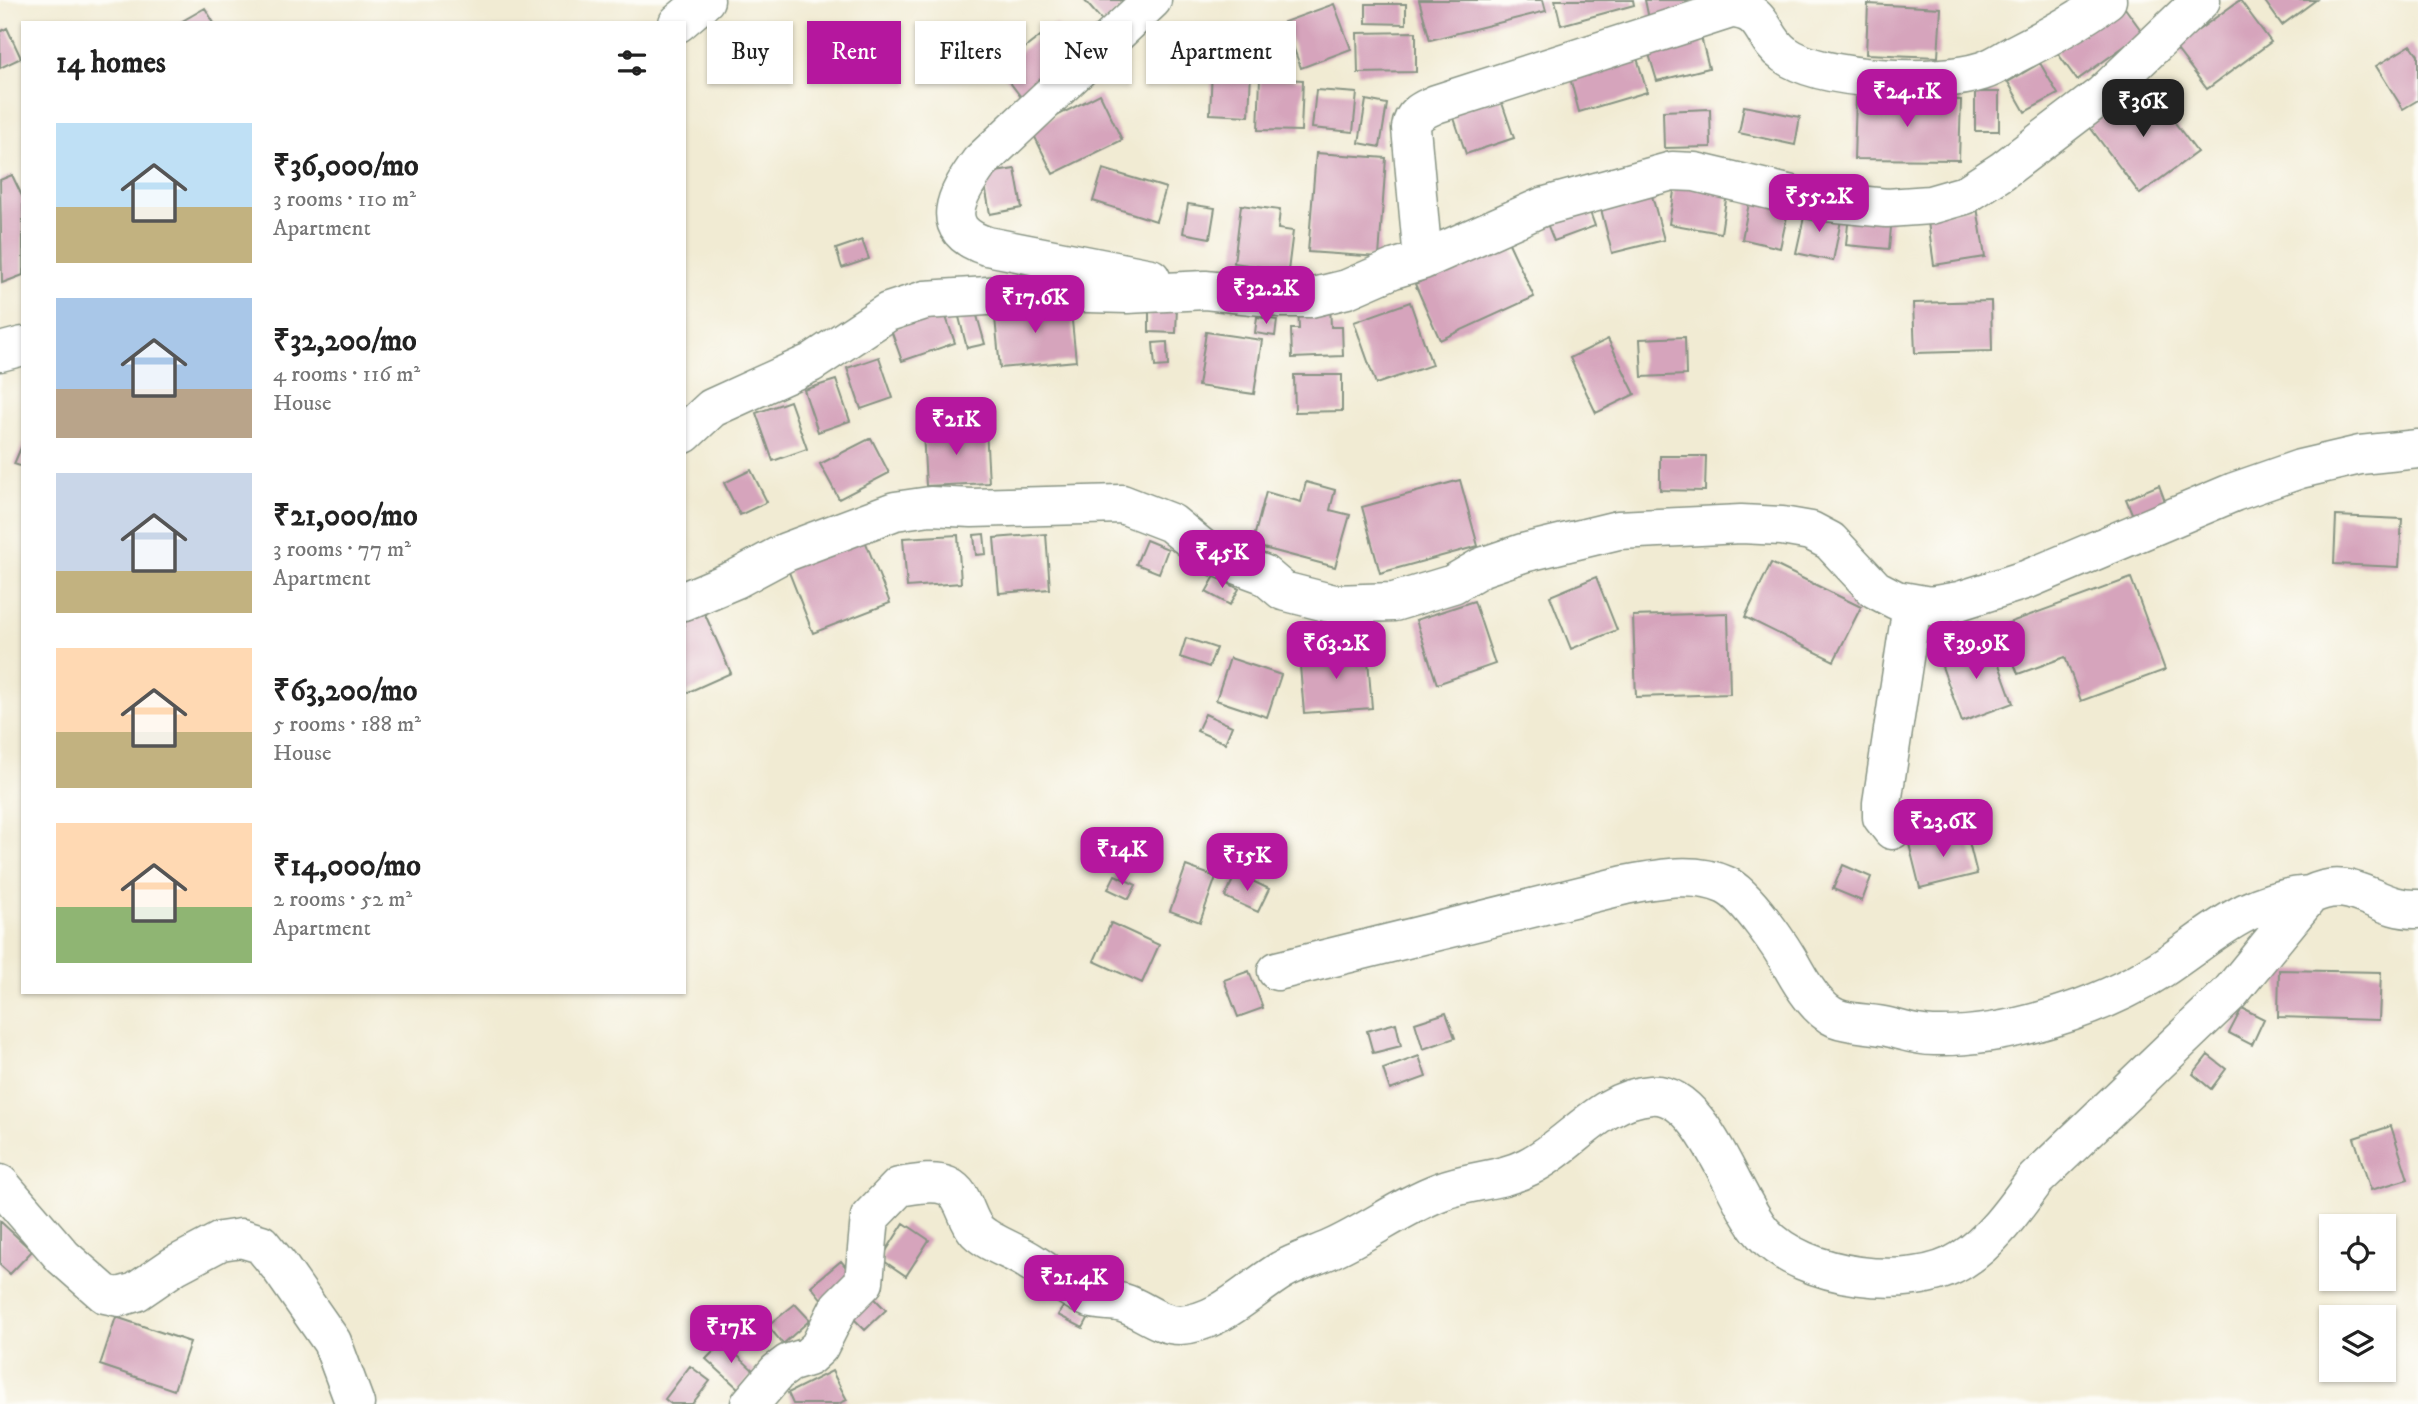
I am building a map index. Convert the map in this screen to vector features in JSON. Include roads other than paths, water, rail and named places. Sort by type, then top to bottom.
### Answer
[{"type":"street","points":[[680,21],[705,0]]},
{"type":"street","points":[[1152,0],[980,162],[962,186],[955,222],[959,233],[969,240],[987,246],[1064,258],[1205,290],[1281,298],[1310,298],[1347,289],[1392,269],[1423,260],[1542,207],[1672,171],[1695,173],[1817,201],[1886,208],[1930,205],[1965,195],[2002,171],[2103,94],[2201,0]]},
{"type":"street","points":[[1423,260],[1411,128],[1412,119],[1418,113],[1436,104],[1731,9],[1745,9],[1755,16],[1784,54],[1817,68],[1865,76],[1920,80],[1982,71],[2083,17],[2107,0]]},
{"type":"street","points":[[686,432],[712,408],[811,363],[888,312],[905,304],[925,300],[1050,292],[1127,294],[1205,290]]},
{"type":"street","points":[[0,352],[21,346]]},
{"type":"street","points":[[686,599],[736,579],[786,552],[895,511],[930,506],[972,508],[1122,504],[1171,523],[1209,554],[1263,574],[1283,591],[1334,604],[1394,602],[1453,584],[1482,568],[1523,553],[1618,530],[1741,524],[1811,531],[1830,541],[1875,589],[1912,605],[1959,601],[2028,579],[2234,492],[2300,469],[2360,455],[2418,449]]},
{"type":"street","points":[[1892,830],[1882,817],[1882,803],[1912,605]]},
{"type":"street","points":[[1277,971],[1625,885],[1663,878],[1689,878],[1726,885],[1748,905],[1781,947],[1805,988],[1834,1017],[1911,1034],[1984,1034],[2095,1002],[2158,971],[2256,906],[2281,897],[2310,895],[2322,889],[2340,887],[2403,910],[2418,909]]},
{"type":"street","points":[[750,1404],[777,1372],[789,1363],[808,1357],[819,1347],[838,1307],[864,1282],[870,1217],[899,1187],[932,1184],[947,1186],[958,1195],[978,1231],[1033,1263],[1048,1275],[1090,1298],[1124,1303],[1147,1316],[1181,1325],[1219,1313],[1284,1268],[1332,1249],[1446,1189],[1499,1178],[1528,1168],[1550,1154],[1583,1124],[1634,1098],[1655,1094],[1676,1100],[1701,1127],[1761,1232],[1779,1249],[1807,1263],[1864,1276],[1924,1275],[1947,1268],[1965,1259],[2011,1215],[2036,1179],[2230,993],[2310,895]]},
{"type":"street","points":[[0,1184],[63,1257],[105,1294],[119,1297],[136,1292],[174,1266],[221,1241],[241,1238],[261,1244],[332,1342],[355,1404]]}]
